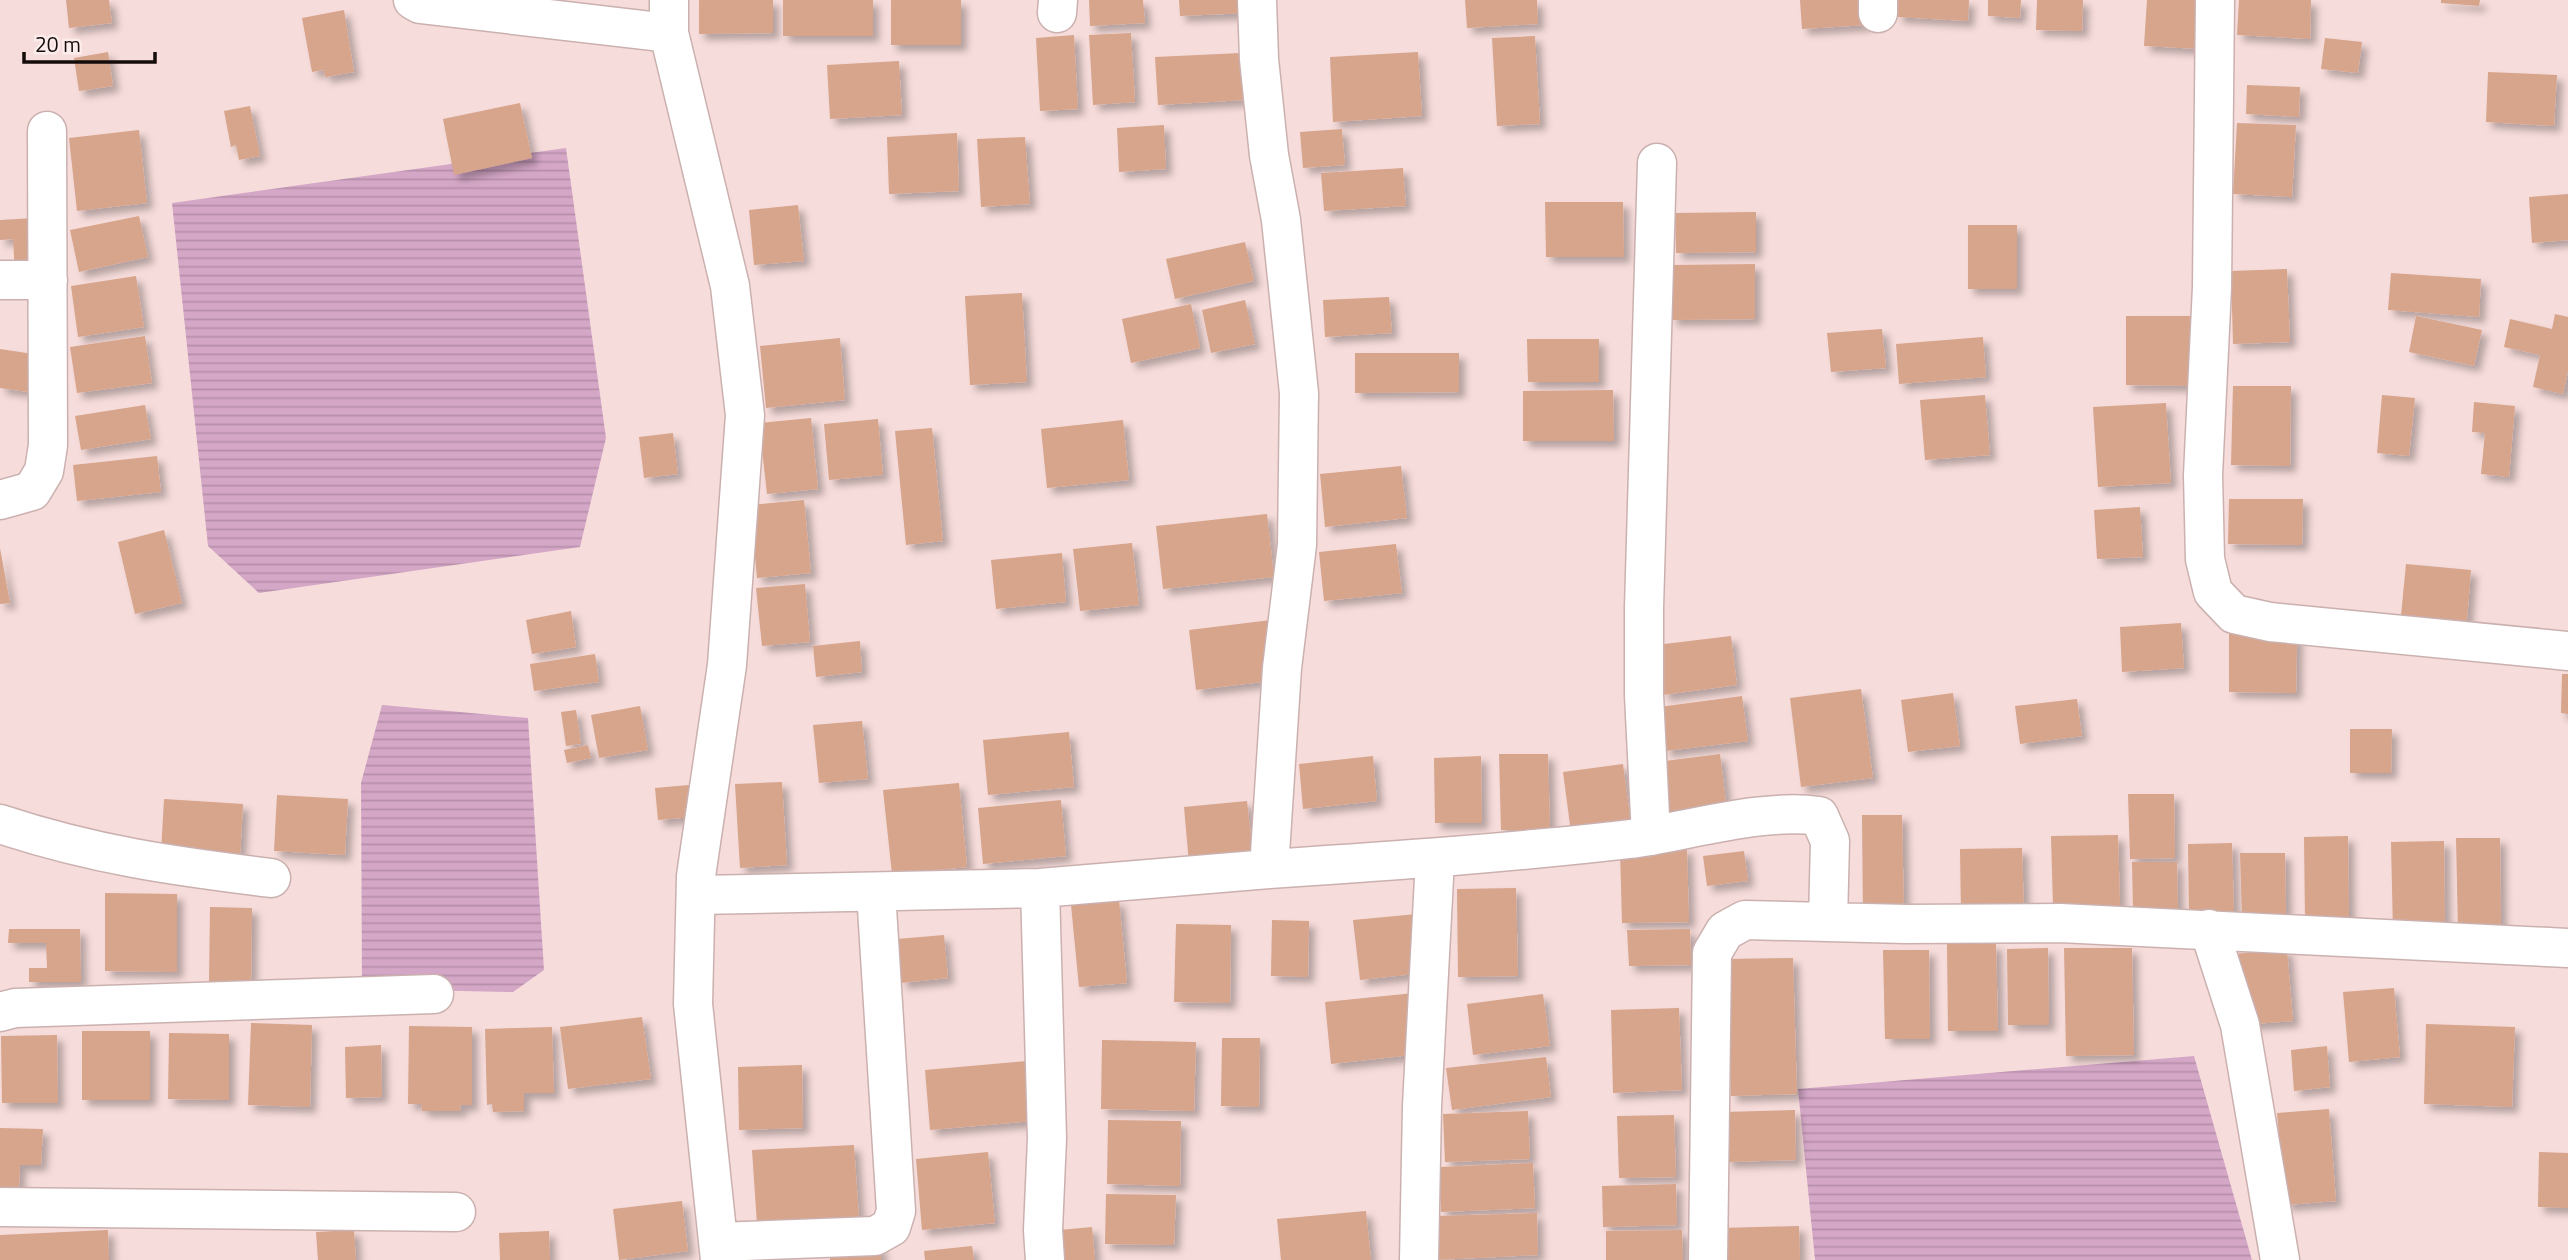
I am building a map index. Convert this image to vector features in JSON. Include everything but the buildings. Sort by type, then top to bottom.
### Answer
[{"type":"street","points":[[413,0],[421,4],[669,16],[730,286],[746,415],[727,665],[696,876],[693,1004],[719,1251],[875,1236],[891,1227],[896,1211],[876,892]]},
{"type":"street","points":[[1257,0],[1259,59],[1269,155],[1281,220],[1299,393],[1297,545],[1282,668],[1269,869]]},
{"type":"street","points":[[2215,0],[2212,273],[2203,475],[2205,559],[2213,592],[2234,614],[2270,622],[2568,652]]},
{"type":"street","points":[[0,500],[32,491],[44,471],[48,445],[47,131]]},
{"type":"street","points":[[1651,836],[1644,695],[1644,608],[1657,163]]},
{"type":"street","points":[[0,280],[48,280]]},
{"type":"street","points":[[696,895],[1040,888],[1269,869],[1435,859],[1651,836],[1793,812],[1819,816],[1830,841],[1828,921]]},
{"type":"street","points":[[0,824],[70,847],[141,862],[271,878]]},
{"type":"street","points":[[1419,1260],[1422,1106],[1435,859]]},
{"type":"street","points":[[1040,888],[1047,1138],[1042,1230],[1045,1260]]},
{"type":"street","points":[[1708,1260],[1712,953],[1724,931],[1745,920],[1906,924],[2060,923],[2568,948]]},
{"type":"street","points":[[2209,929],[2240,1026],[2280,1260]]},
{"type":"street","points":[[0,1012],[15,1008],[434,994]]},
{"type":"street","points":[[0,1207],[456,1212]]},
{"type":"shaded area","points":[[566,148],[606,438],[580,547],[259,593],[208,546],[172,203]]},
{"type":"shaded area","points":[[382,705],[528,718],[544,970],[513,992],[362,989],[361,783]]},
{"type":"shaded area","points":[[2194,1056],[2252,1260],[1815,1260],[1798,1089]]}]
